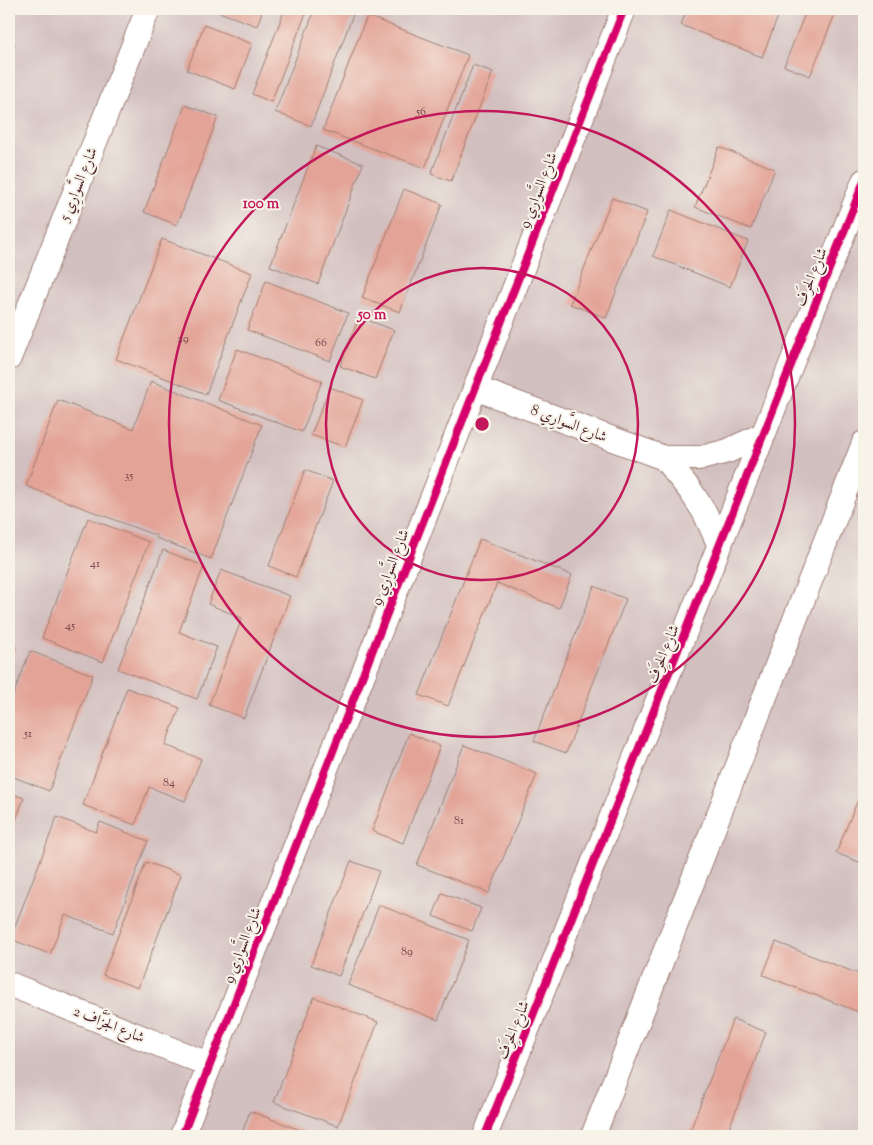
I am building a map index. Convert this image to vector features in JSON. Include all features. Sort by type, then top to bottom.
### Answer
[{"type":"street","name":"شارع السَّوارِي 5","points":[[9,358],[148,9]]},
{"type":"street","name":"شارع السَّوارِي 9","points":[[182,1136],[624,9]]},
{"type":"street","name":"شارع الحِرَف","points":[[485,1136],[864,180]]},
{"type":"street","name":"شارع السَّوارِي 8","points":[[475,388],[664,458],[701,458],[728,450],[764,434]]},
{"type":"street","points":[[593,1136],[864,443]]},
{"type":"street","points":[[664,458],[690,490],[705,513],[720,546]]},
{"type":"street","name":"شارع الجَزَّاف 2","points":[[9,984],[210,1065]]},
{"type":"shaded area","points":[[9,9],[864,9],[864,1136],[9,1136]]},
{"type":"building","points":[[211,9],[263,9],[257,26]]},
{"type":"building","points":[[285,9],[296,9],[306,13],[271,102],[252,94]]},
{"type":"building","points":[[315,9],[355,9],[311,126],[275,112]]},
{"type":"building","points":[[687,9],[781,9],[762,57],[681,25]]},
{"type":"building","points":[[807,9],[837,9],[810,76],[784,66]]},
{"type":"building","points":[[367,16],[468,55],[425,168],[323,130]]},
{"type":"building","points":[[204,25],[252,44],[235,89],[187,70]]},
{"type":"building","points":[[9,42],[15,44],[9,59]]},
{"type":"building","points":[[473,65],[493,72],[451,181],[431,174]]},
{"type":"building","points":[[185,105],[218,117],[177,225],[144,212]]},
{"type":"building","points":[[316,146],[363,164],[318,284],[270,266]]},
{"type":"building","points":[[719,147],[775,169],[751,229],[695,207]]},
{"type":"building","points":[[404,189],[442,204],[400,312],[362,298]]},
{"type":"building","points":[[612,198],[647,212],[606,318],[570,304]]},
{"type":"building","points":[[671,210],[748,241],[730,287],[653,256]]},
{"type":"building","points":[[162,239],[252,273],[206,394],[116,359]]},
{"type":"building","points":[[266,281],[348,313],[330,361],[247,330]]},
{"type":"building","points":[[359,317],[394,330],[375,379],[340,366]]},
{"type":"building","points":[[237,349],[322,381],[302,432],[218,400]]},
{"type":"building","points":[[151,381],[262,425],[211,559],[156,538],[157,536],[26,486],[58,400],[133,429]]},
{"type":"building","points":[[330,387],[363,400],[345,447],[311,435]]},
{"type":"building","points":[[305,470],[333,481],[296,577],[269,566]]},
{"type":"building","points":[[88,518],[149,542],[103,662],[42,638]]},
{"type":"building","points":[[480,539],[572,575],[559,608],[497,583],[448,706],[419,695]]},
{"type":"building","points":[[163,550],[204,566],[179,632],[217,647],[197,699],[118,669]]},
{"type":"building","points":[[221,570],[290,596],[244,718],[209,705],[242,618],[208,604]]},
{"type":"building","points":[[594,586],[626,599],[566,753],[534,741]]},
{"type":"building","points":[[9,644],[16,647],[9,665]]},
{"type":"building","points":[[30,651],[93,675],[49,791],[9,775],[9,707]]},
{"type":"building","points":[[127,688],[180,708],[165,745],[201,759],[185,801],[149,787],[135,825],[83,805]]},
{"type":"building","points":[[409,733],[440,746],[403,843],[372,831]]},
{"type":"building","points":[[464,745],[537,774],[489,893],[417,865]]},
{"type":"building","points":[[862,790],[864,791],[864,864],[836,853]]},
{"type":"building","points":[[9,793],[24,798],[9,838]]},
{"type":"building","points":[[57,817],[96,832],[100,822],[148,841],[113,933],[65,915],[50,954],[10,939]]},
{"type":"building","points":[[351,861],[379,871],[339,976],[311,965]]},
{"type":"building","points":[[146,862],[181,875],[138,988],[103,975]]},
{"type":"building","points":[[442,893],[481,908],[472,931],[433,916]]},
{"type":"building","points":[[379,905],[469,940],[438,1020],[348,985]]},
{"type":"building","points":[[776,942],[864,976],[864,1014],[763,975]]},
{"type":"building","points":[[314,997],[378,1022],[338,1126],[274,1102]]},
{"type":"building","points":[[733,1019],[766,1032],[726,1136],[688,1136]]},
{"type":"building","points":[[250,1111],[316,1136],[241,1136]]},
{"type":"cycle path","points":[[182,1136],[624,9]]},
{"type":"cycle path","points":[[485,1136],[864,181]]}]
